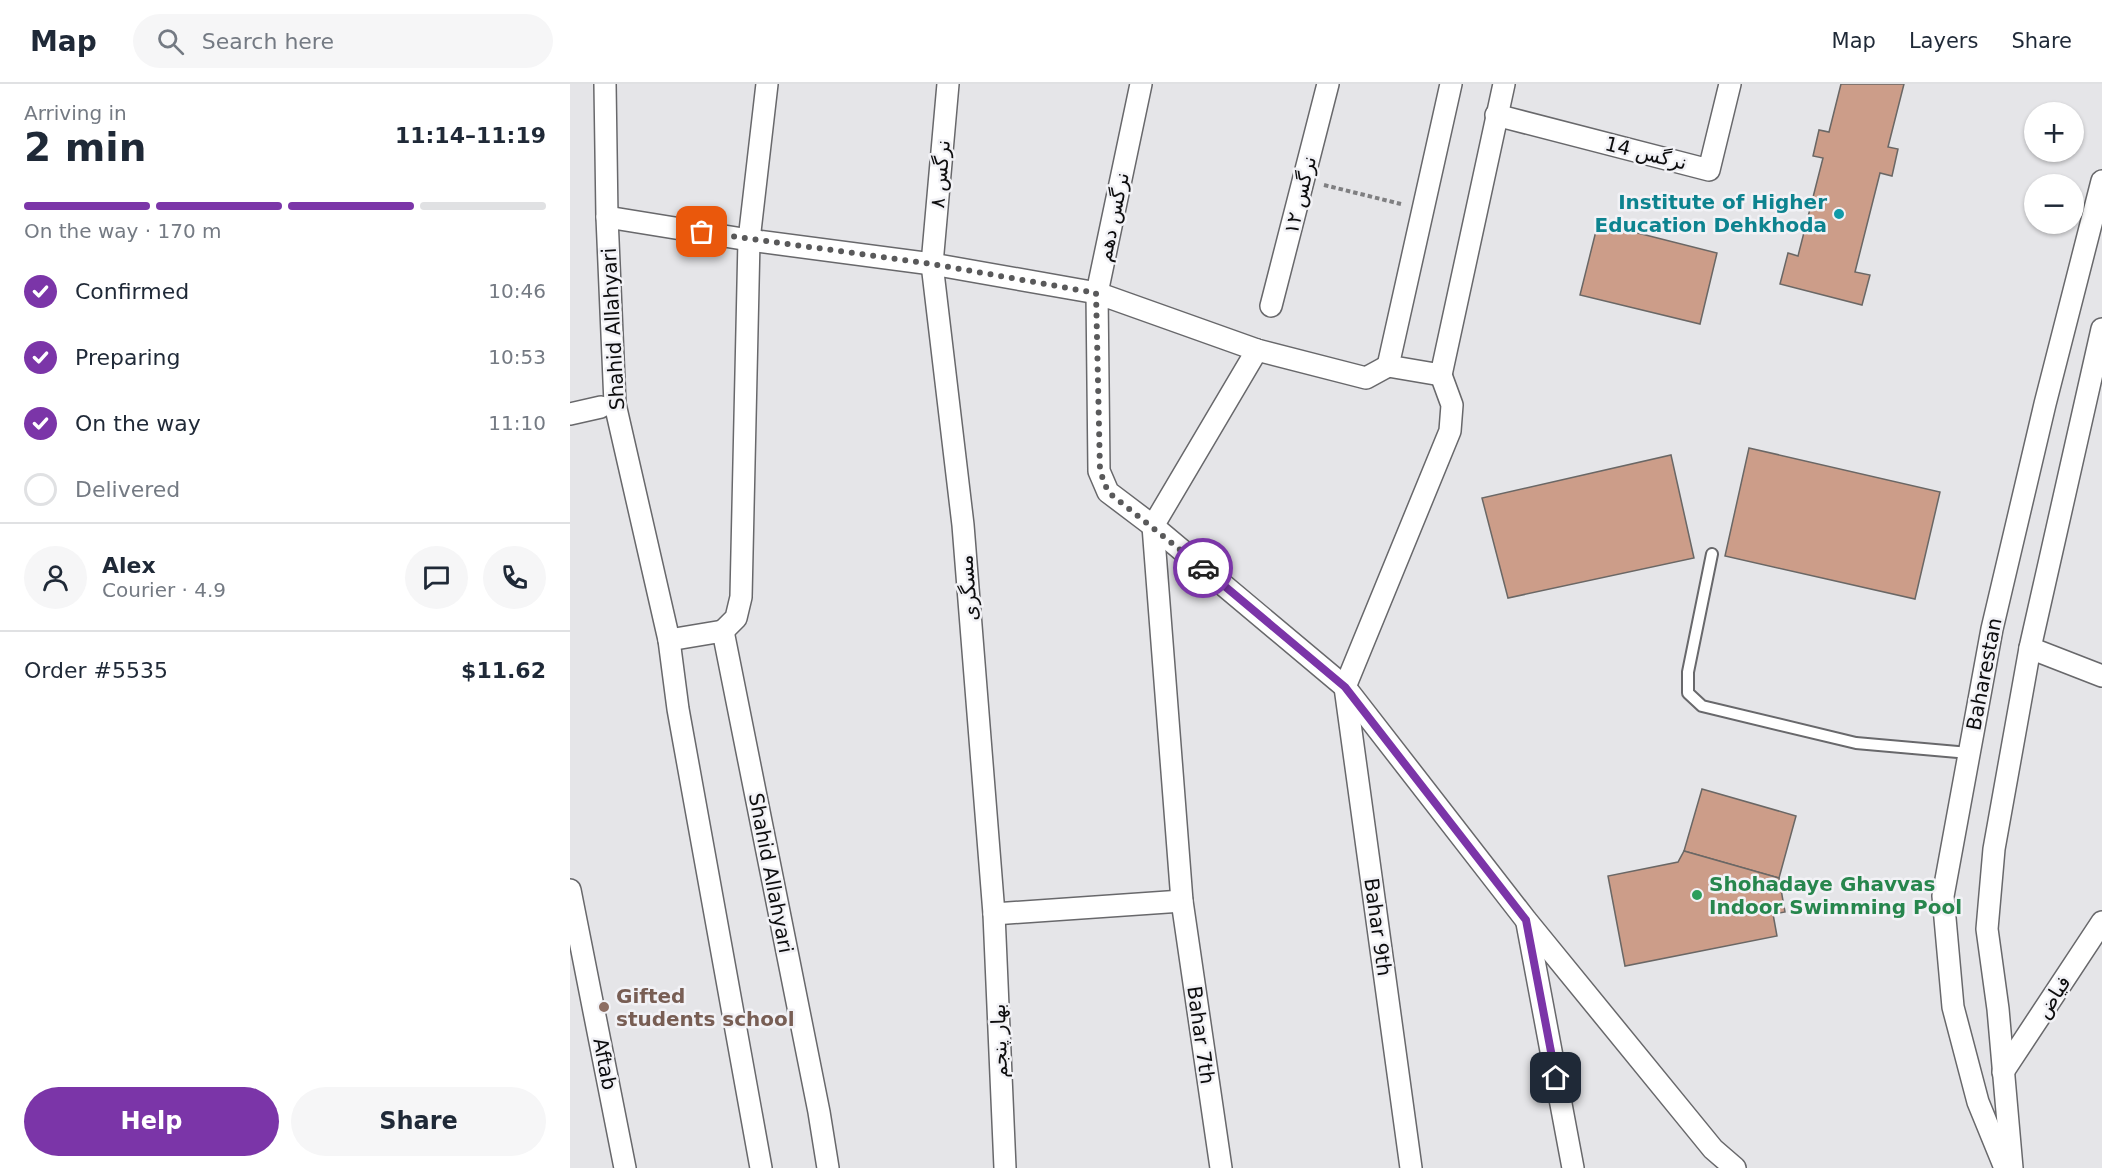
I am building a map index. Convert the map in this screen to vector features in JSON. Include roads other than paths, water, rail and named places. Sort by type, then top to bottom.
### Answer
[{"type":"street","name":"Shahid Allahyari","points":[[605,84],[607,217],[615,404],[669,640],[678,709],[761,1168]]},
{"type":"street","points":[[669,640],[723,631],[736,618],[741,597],[749,240],[767,84]]},
{"type":"street","name":"نرگس ۸","points":[[932,264],[948,84]]},
{"type":"street","name":"نرگس دهم","points":[[1141,84],[1096,293],[1100,471],[1108,492],[1154,526],[1345,687],[1526,920],[1713,1149],[1735,1168]]},
{"type":"street","name":"نرگس ۱۲","points":[[1271,306],[1328,84]]},
{"type":"street","points":[[1389,366],[1451,84]]},
{"type":"street","points":[[1345,687],[1450,431],[1452,405],[1441,375],[1504,84]]},
{"type":"street","name":"نرگس 14","points":[[1496,115],[1709,170],[1730,84]]},
{"type":"street","name":"Baharestan","points":[[2006,1168],[1978,1102],[1953,1007],[1943,896],[1992,629],[2045,404],[2102,181]]},
{"type":"street","points":[[607,217],[749,240],[932,264],[1096,293],[1257,350],[1366,378],[1389,366],[1441,375]]},
{"type":"street","name":"مسگری","points":[[932,264],[963,525],[994,914]]},
{"type":"street","name":"Baharestan","points":[[2012,1168],[1998,1009],[1987,929],[1994,849],[2030,648],[2102,329]]},
{"type":"street","points":[[1154,526],[1257,350]]},
{"type":"street","points":[[570,414],[601,407]]},
{"type":"street","name":"Bahar 7th","points":[[1154,526],[1182,901],[1221,1168]]},
{"type":"street","name":"Shahid Allahyari","points":[[723,631],[819,1112],[828,1168]]},
{"type":"street","points":[[2030,648],[2102,676]]},
{"type":"street","name":"Bahar 9th","points":[[1345,687],[1411,1168]]},
{"type":"street","name":"Aftab","points":[[570,890],[625,1168]]},
{"type":"street","points":[[994,914],[1182,901]]},
{"type":"street","name":"بهار پنجم","points":[[994,914],[1005,1168]]},
{"type":"street","points":[[1526,920],[1573,1168]]},
{"type":"street","name":"فیاض","points":[[2003,1072],[2102,922]]},
{"type":"lane","points":[[1712,554],[1688,672],[1688,693],[1702,706],[1856,743],[1969,753]]},
{"type":"place","name":"Institute of Higher Education Dehkhoda","points":[[1839,214]]},
{"type":"place","name":"Shohadaye Ghavvas Indoor Swimming Pool","points":[[1697,895]]},
{"type":"place","name":"Gifted students school","points":[[604,1007]]}]
